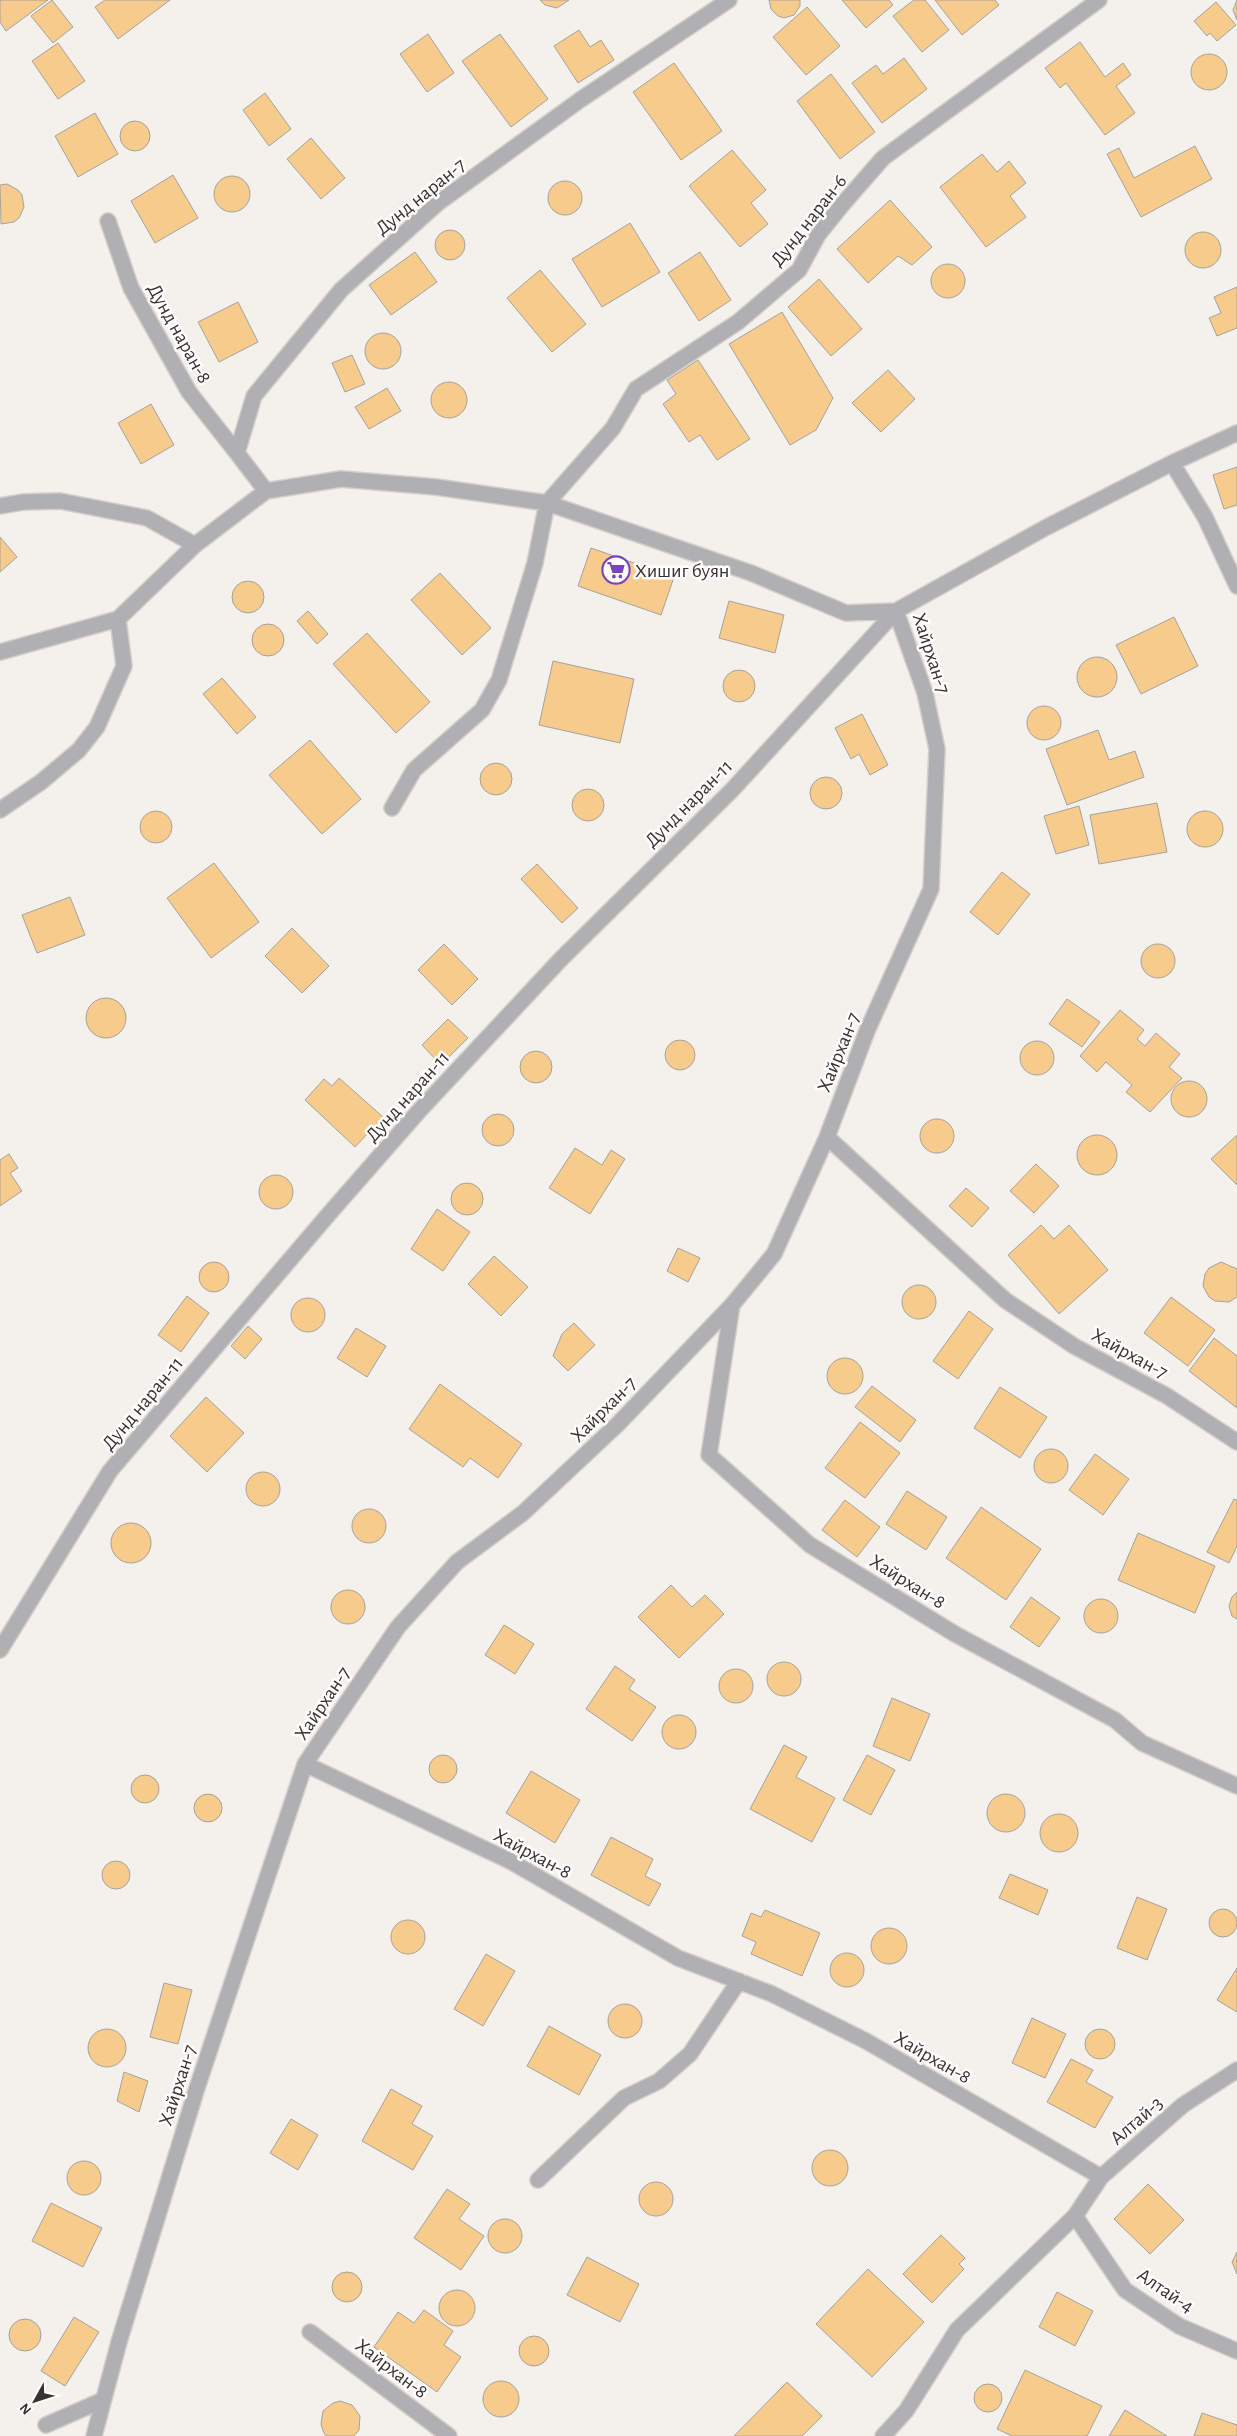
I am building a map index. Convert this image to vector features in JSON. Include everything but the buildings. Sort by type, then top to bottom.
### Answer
[{"type":"street","name":"Дунд наран-7","points":[[237,453],[254,396],[341,290],[438,203],[580,100],[729,0]]},
{"type":"street","name":"Дунд наран-6","points":[[547,503],[613,428],[636,389],[738,322],[799,270],[818,236],[842,205],[884,158],[1099,0]]},
{"type":"street","name":"Дунд наран-8","points":[[108,221],[132,288],[184,383],[237,453]]},
{"type":"street","name":"Хайрхан-7","points":[[94,2436],[103,2400],[196,2091],[305,1764],[398,1627],[458,1562],[523,1513],[618,1424],[732,1306],[774,1254],[827,1137],[867,1031],[931,890],[937,749],[925,693],[896,611],[1045,528],[1172,463],[1237,433]]},
{"type":"street","points":[[237,453],[266,491]]},
{"type":"street","points":[[1172,463],[1206,518],[1237,586]]},
{"type":"street","points":[[0,652],[118,619],[195,546],[266,491],[341,479],[436,486],[547,503],[751,573],[846,613],[896,611]]},
{"type":"street","points":[[0,506],[23,502],[60,501],[147,518],[195,546]]},
{"type":"street","points":[[392,808],[414,770],[482,710],[499,680],[535,563],[547,503]]},
{"type":"street","name":"Дунд наран-11","points":[[0,1650],[110,1471],[321,1223],[419,1111],[561,959],[732,790],[896,611]]},
{"type":"street","points":[[0,810],[56,770],[79,750],[97,727],[124,666],[118,619]]},
{"type":"street","name":"Хайрхан-7","points":[[827,1137],[1005,1300],[1074,1346],[1167,1396],[1237,1442]]},
{"type":"street","name":"Хайрхан-8","points":[[732,1306],[709,1454],[810,1545],[955,1634],[1115,1720],[1142,1742],[1237,1786]]},
{"type":"street","name":"Хайрхан-8","points":[[305,1764],[510,1860],[678,1958],[772,1994],[866,2041],[1102,2177]]},
{"type":"street","points":[[538,2180],[624,2098],[659,2081],[690,2054],[739,1981]]},
{"type":"street","name":"Алтай-3","points":[[1075,2216],[1102,2177],[1183,2105],[1237,2070]]},
{"type":"street","points":[[883,2436],[906,2411],[957,2330],[1075,2216]]},
{"type":"street","name":"Алтай-4","points":[[1075,2216],[1125,2290],[1179,2326],[1237,2351]]},
{"type":"street","name":"Хайрхан-8","points":[[310,2332],[450,2436]]},
{"type":"street","points":[[46,2425],[103,2400]]},
{"type":"place","name":"Хишиг буян","points":[[616,570]]}]
